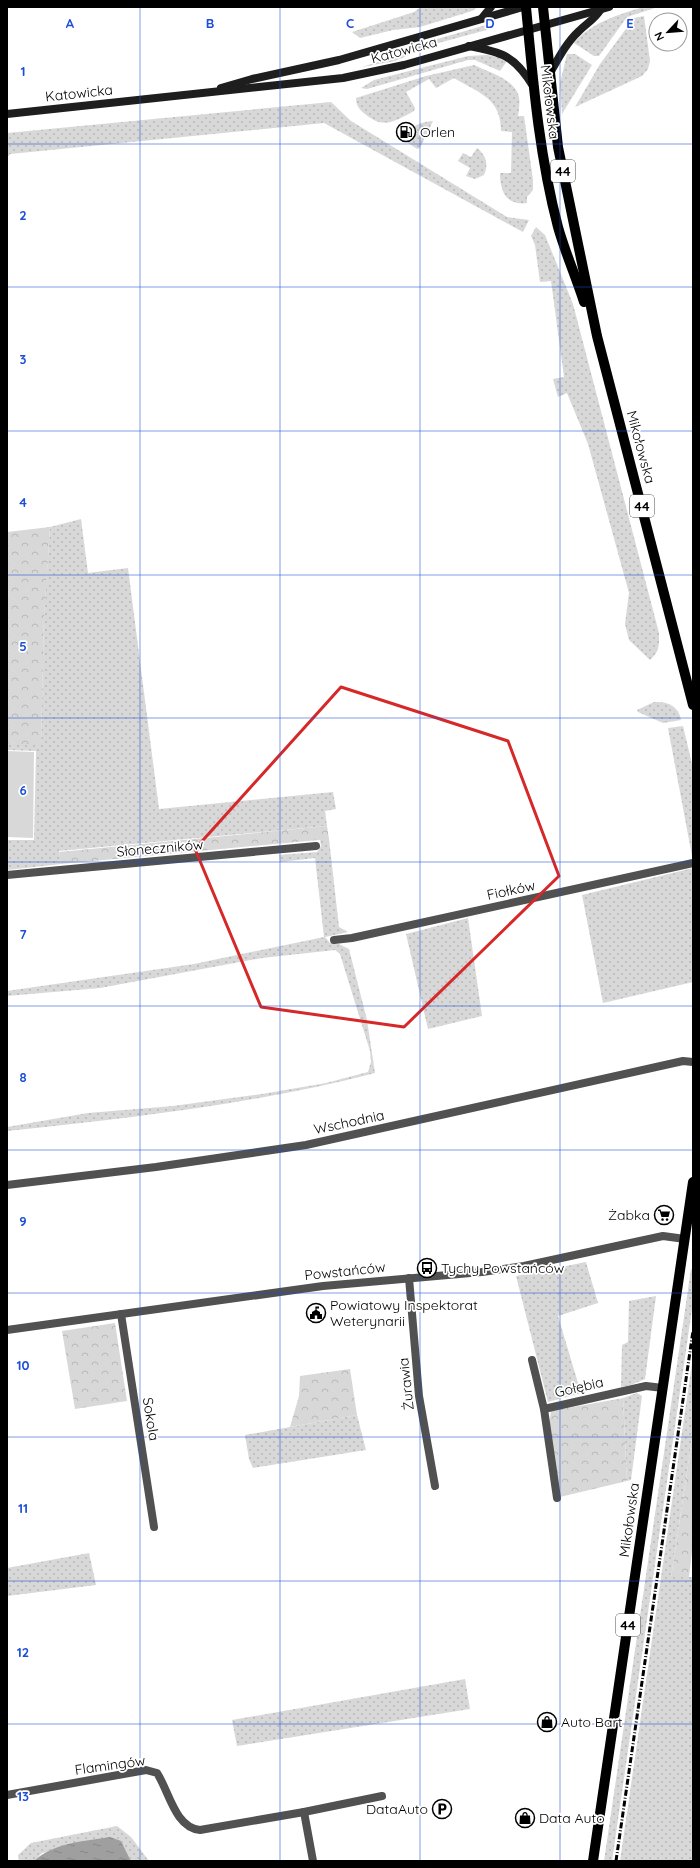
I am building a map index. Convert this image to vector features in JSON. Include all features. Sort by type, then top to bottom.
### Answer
[{"type":"main road","points":[[482,18],[491,7]]},
{"type":"main road","name":"Katowicka","points":[[201,94],[252,79],[339,60],[524,7]]},
{"type":"main road","name":"Mikołowska","points":[[524,7],[528,29],[533,86],[545,167],[558,228],[596,336]]},
{"type":"main road","name":"44","points":[[543,7],[544,25]]},
{"type":"main road","points":[[549,75],[567,44],[580,30],[596,18],[605,8]]},
{"type":"main road","name":"Katowicka","points":[[7,114],[343,78],[404,65],[466,46],[605,8]]},
{"type":"main road","name":"Mikołowska","points":[[544,25],[558,147],[596,336],[693,705]]},
{"type":"main road","points":[[466,46],[488,50],[511,59],[525,72],[533,86]]},
{"type":"main road","name":"Mikołowska","points":[[593,1861],[693,1182]]},
{"type":"street","name":"Słoneczników","points":[[7,875],[316,846]]},
{"type":"street","name":"Fiołków","points":[[334,940],[352,938],[693,863]]},
{"type":"street","name":"Wschodnia","points":[[7,1185],[156,1167],[306,1145],[683,1061],[693,1062]]},
{"type":"street","name":"Powstańców","points":[[7,1330],[323,1286],[482,1272],[543,1263],[663,1236],[685,1239]]},
{"type":"street","name":"Żurawia","points":[[409,1278],[419,1396],[435,1486]]},
{"type":"street","name":"Sokola","points":[[121,1314],[154,1527]]},
{"type":"street","points":[[532,1360],[544,1409]]},
{"type":"street","name":"Gołębia","points":[[557,1498],[544,1409],[646,1386],[663,1388]]},
{"type":"street","name":"Flamingów","points":[[7,1795],[146,1770],[157,1773],[164,1783],[179,1816],[184,1824],[192,1830],[200,1830],[304,1812],[382,1796]]},
{"type":"street","points":[[304,1812],[314,1861]]},
{"type":"highlighted area","points":[[341,687],[508,741],[559,876],[404,1027],[261,1007],[195,849]]},
{"type":"green space","points":[[421,7],[478,7],[472,11],[420,27],[393,30],[360,38],[352,32],[414,12]]},
{"type":"green space","points":[[643,7],[658,7],[627,17],[599,56],[594,56],[574,43],[597,24],[615,16]]},
{"type":"green space","points":[[644,16],[650,61],[648,69],[642,76],[575,107],[600,64],[634,18]]},
{"type":"green space","points":[[493,23],[494,28],[431,45],[395,61],[362,67],[393,57],[427,42]]},
{"type":"green space","points":[[567,54],[575,54],[592,65],[562,114],[560,83]]},
{"type":"green space","points":[[487,55],[498,57],[507,61],[500,71],[475,60],[468,60],[367,89],[361,88],[374,80],[468,56]]},
{"type":"green space","points":[[474,65],[507,81],[512,85],[519,97],[518,116],[524,116],[533,180],[533,190],[527,197],[527,203],[509,200],[501,186],[500,173],[511,173],[512,132],[501,131],[500,120],[493,104],[472,88],[454,78],[436,88],[429,79],[406,92],[415,108],[414,111],[395,121],[384,123],[372,119],[361,111],[357,103],[356,98],[426,76]]},
{"type":"green space","points":[[331,102],[351,121],[507,217],[529,220],[523,232],[324,123],[10,154],[7,158],[7,133]]},
{"type":"green space","points":[[433,121],[420,148],[417,149],[408,143],[408,133],[414,126]]},
{"type":"green space","points":[[477,148],[486,160],[486,171],[484,175],[475,179],[466,176],[470,168],[458,161],[463,153],[471,157]]},
{"type":"green space","points":[[536,227],[545,235],[573,304],[659,633],[659,644],[657,651],[650,660],[629,640],[625,624],[629,593],[588,444],[567,393],[558,397],[553,379],[564,377],[551,281],[540,282],[535,245],[531,236]]},
{"type":"green space","points":[[81,519],[88,573],[128,568],[159,809],[333,792],[336,809],[325,811],[327,826],[59,851],[61,864],[7,870],[7,840],[34,840],[36,751],[7,750],[7,744],[41,744],[44,615],[50,527]]},
{"type":"green space","points":[[50,527],[44,619],[41,745],[7,744],[7,532]]},
{"type":"green space","points":[[654,702],[663,702],[672,705],[678,711],[681,720],[663,723],[638,712],[637,710]]},
{"type":"green space","points":[[683,726],[693,768],[692,856],[668,728]]},
{"type":"green space","points":[[7,751],[34,752],[33,838],[7,837]]},
{"type":"green space","points":[[327,826],[329,839],[61,864],[59,852]]},
{"type":"green space","points":[[320,839],[329,839],[339,927],[348,932],[325,937],[330,943],[339,944],[349,949],[367,1020],[375,1073],[330,1084],[239,1102],[100,1121],[7,1131],[7,1127],[88,1113],[173,1106],[262,1094],[326,1083],[368,1072],[371,1062],[370,1051],[340,954],[335,950],[262,958],[100,988],[7,996],[7,991],[194,964],[324,937],[315,858],[280,862],[279,855],[317,852],[321,846]]},
{"type":"green space","points":[[693,868],[693,982],[603,1003],[582,895]]},
{"type":"green space","points":[[468,918],[482,1016],[428,1029],[406,934]]},
{"type":"green space","points":[[586,1262],[598,1303],[558,1316],[581,1393],[548,1402],[516,1276]]},
{"type":"green space","points":[[691,1269],[693,1270],[693,1302],[612,1861],[604,1861]]},
{"type":"green space","points":[[656,1296],[645,1379],[631,1385],[621,1387],[622,1345],[628,1342],[629,1301]]},
{"type":"green space","points":[[115,1323],[127,1401],[75,1409],[62,1331]]},
{"type":"green space","points":[[693,1356],[693,1433],[671,1577],[693,1577],[693,1861],[620,1861]]},
{"type":"green space","points":[[350,1369],[357,1415],[290,1427],[299,1396],[300,1376]]},
{"type":"green space","points":[[637,1393],[642,1396],[631,1480],[627,1481],[623,1398]]},
{"type":"green space","points":[[623,1398],[627,1481],[560,1497],[549,1425],[551,1411]]},
{"type":"green space","points":[[357,1415],[366,1450],[253,1468],[249,1459],[245,1435]]},
{"type":"green space","points":[[693,1433],[693,1543],[689,1577],[671,1577]]},
{"type":"green space","points":[[89,1553],[96,1585],[7,1596],[7,1568]]},
{"type":"green space","points":[[465,1679],[470,1709],[237,1746],[232,1720]]},
{"type":"green space","points":[[117,1826],[131,1837],[149,1861],[131,1861],[121,1841],[42,1853],[34,1861],[19,1861],[18,1855],[31,1843]]},
{"type":"water","points":[[110,1837],[121,1841],[131,1861],[34,1861],[50,1850],[70,1844]]},
{"type":"railway","points":[[616,1861],[693,1331]]},
{"type":"place","name":"Orlen","points":[[406,132]]},
{"type":"place","name":"Żabka","points":[[664,1215]]},
{"type":"place","name":"Tychy Powstańców","points":[[427,1268]]},
{"type":"place","name":"Powiatowy Inspektorat Weterynarii","points":[[316,1313]]},
{"type":"place","name":"Auto Bart","points":[[547,1722]]},
{"type":"place","name":"DataAuto","points":[[442,1809]]},
{"type":"place","name":"Data Auto","points":[[525,1818]]}]
